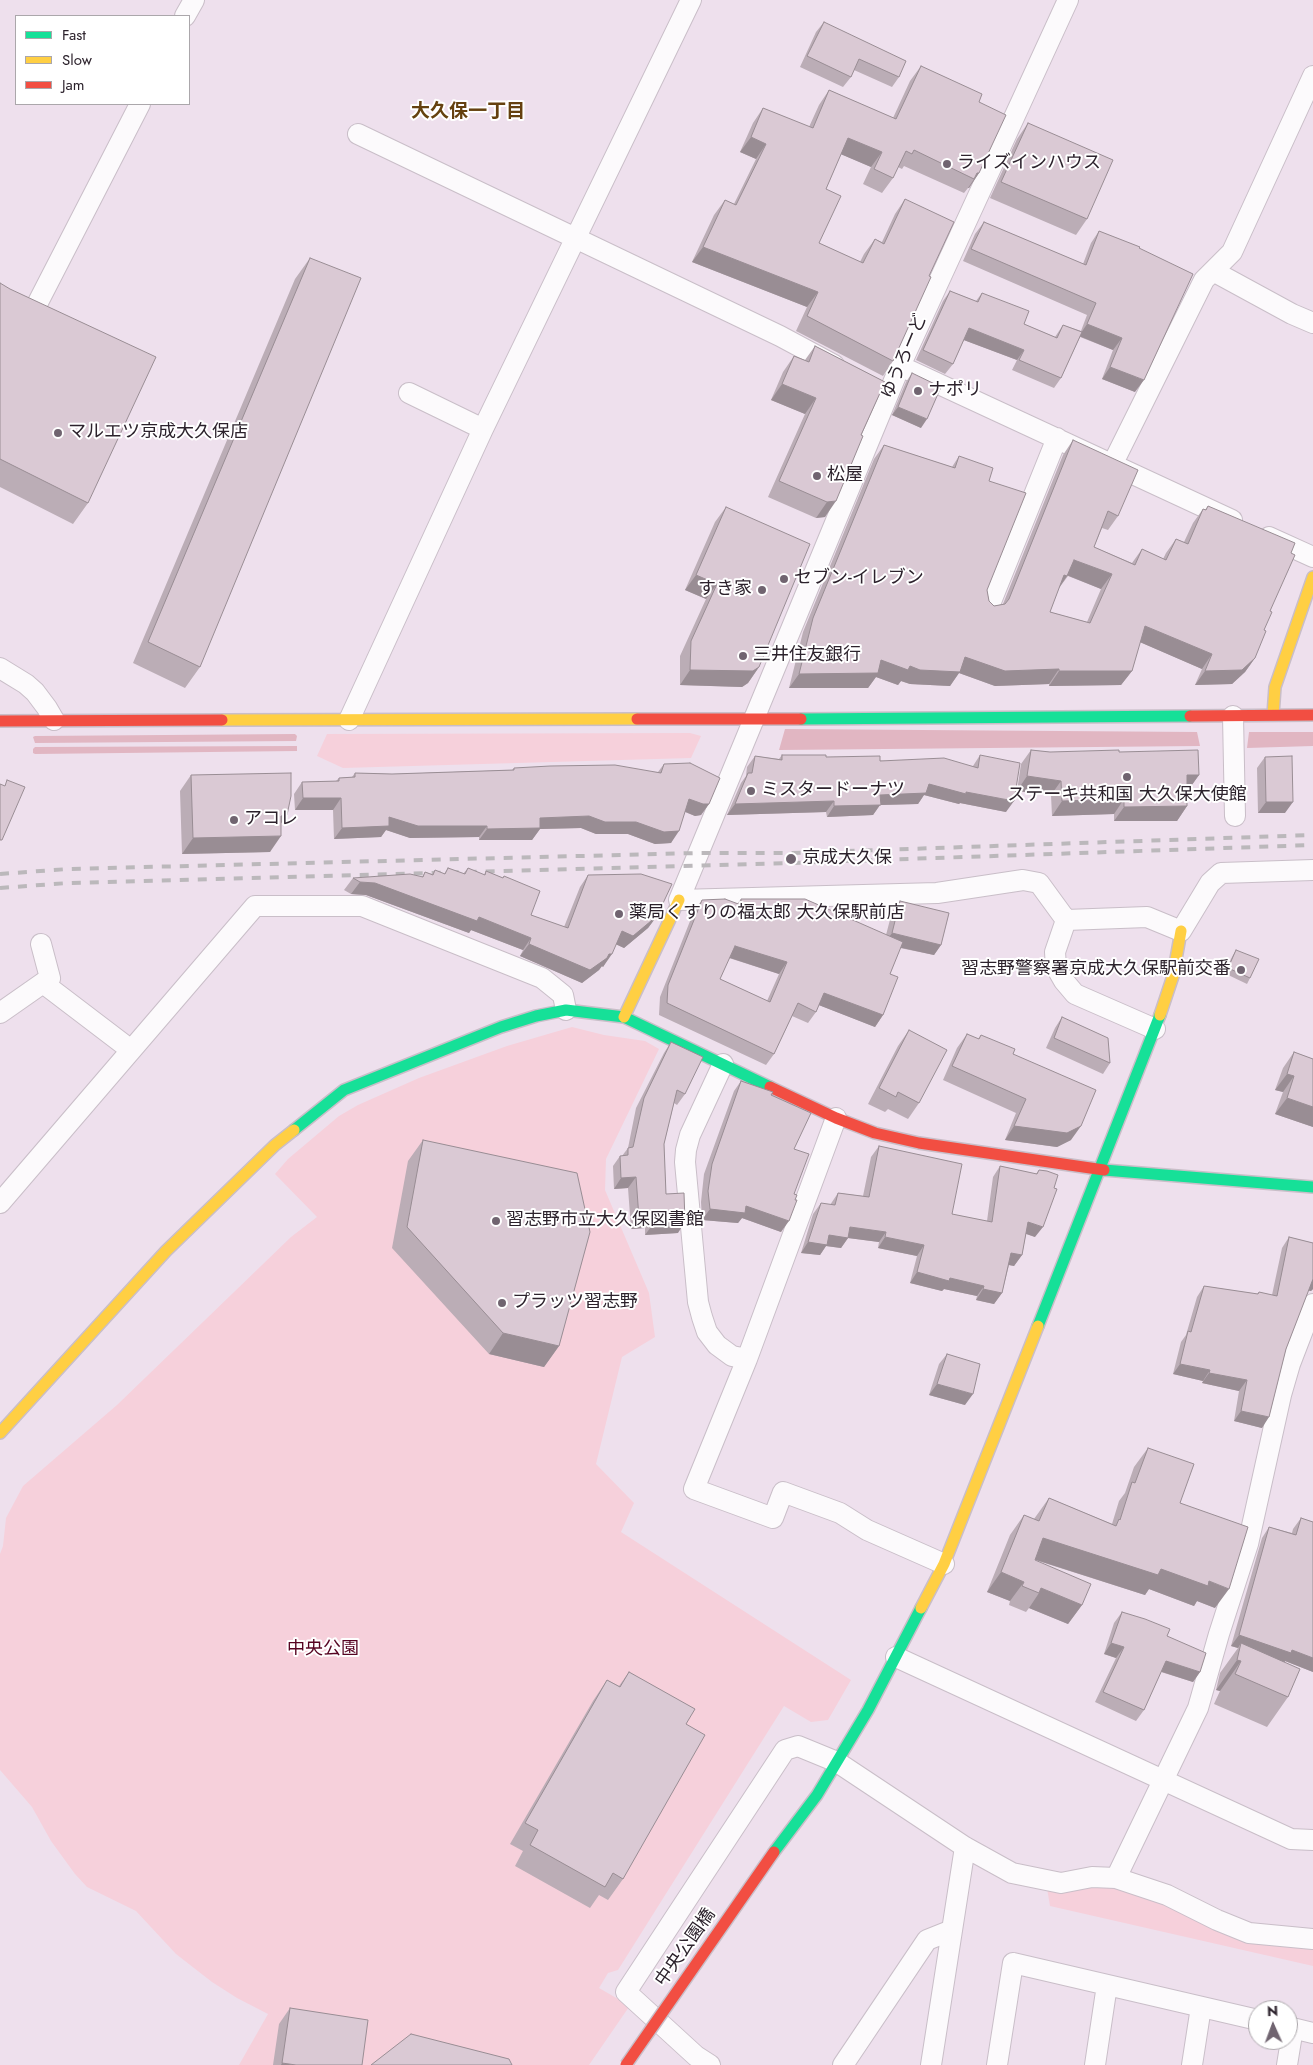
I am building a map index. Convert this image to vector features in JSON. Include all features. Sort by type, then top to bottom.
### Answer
[{"type":"street","points":[[186,15],[194,0]]},
{"type":"street","points":[[349,720],[483,429],[691,0]]},
{"type":"street","name":"ゆうろーど","points":[[679,900],[818,567],[881,389],[900,366],[1068,0]]},
{"type":"street","points":[[1112,465],[1204,280],[1232,252],[1313,76]]},
{"type":"street","points":[[0,299],[32,314],[139,105]]},
{"type":"street","points":[[358,134],[780,336],[847,372]]},
{"type":"street","points":[[1214,271],[1292,314],[1313,323]]},
{"type":"street","points":[[900,366],[1313,557]]},
{"type":"street","points":[[409,393],[483,429]]},
{"type":"street","points":[[988,609],[1057,438]]},
{"type":"street","points":[[1273,715],[1275,688],[1313,577]]},
{"type":"street","points":[[0,668],[26,684],[35,692],[48,708],[54,720]]},
{"type":"street","points":[[0,721],[1313,715]]},
{"type":"street","points":[[1233,716],[1235,816]]},
{"type":"street","points":[[1066,920],[1146,917],[1181,931],[1210,883],[1221,873],[1313,870]]},
{"type":"street","points":[[624,1016],[679,900],[937,893],[1023,880],[1039,883],[1066,920]]},
{"type":"street","points":[[0,1203],[255,906],[362,906],[542,978],[563,995],[566,1010]]},
{"type":"street","points":[[1066,920],[1055,952],[1056,968],[1064,981],[1075,994],[1154,1029]]},
{"type":"street","name":"中央公園橋","points":[[626,2065],[774,1852],[817,1795],[868,1710],[944,1564],[1154,1029],[1173,976],[1181,931]]},
{"type":"street","points":[[0,1013],[50,978],[41,944]]},
{"type":"street","points":[[43,984],[131,1050]]},
{"type":"street","points":[[4,1421],[166,1251],[276,1145],[344,1090],[501,1027],[536,1016],[566,1010],[624,1016],[836,1118],[876,1133],[919,1143],[1099,1170],[1313,1187]]},
{"type":"street","points":[[723,1064],[690,1136],[685,1162],[698,1302],[706,1332],[717,1345],[732,1356],[747,1359]]},
{"type":"street","points":[[836,1118],[747,1359],[694,1489],[773,1518],[783,1492],[840,1514],[867,1530],[944,1564]]},
{"type":"street","points":[[1116,1878],[1198,1708],[1218,1634],[1248,1544],[1290,1364],[1313,1304]]},
{"type":"street","points":[[896,1657],[1291,1839],[1313,1840]]},
{"type":"street","points":[[710,2065],[696,2056],[626,1992],[785,1750],[798,1746],[837,1762],[965,1847],[1012,1873],[1061,1883],[1092,1877],[1116,1878],[1166,1895],[1217,1920],[1250,1933],[1313,1939]]},
{"type":"street","points":[[930,2065],[965,1847]]},
{"type":"street","points":[[843,2065],[927,1940],[952,1930]]},
{"type":"street","points":[[997,2065],[1013,1963],[1248,2018]]},
{"type":"street","points":[[1095,2065],[1107,1985]]},
{"type":"street","points":[[1192,2065],[1201,2007]]},
{"type":"street","points":[[1298,2030],[1313,2033]]},
{"type":"street","points":[[1287,2065],[1288,2050]]},
{"type":"green space","points":[[690,733],[701,736],[691,758],[343,768],[317,756],[327,734]]},
{"type":"green space","name":"中央公園","points":[[572,1027],[604,1035],[645,1041],[659,1049],[606,1159],[605,1190],[649,1293],[655,1337],[622,1357],[596,1464],[634,1503],[621,1532],[851,1680],[828,1720],[811,1722],[784,1706],[618,1970],[608,1973],[599,1988],[625,2003],[631,2004],[589,2065],[239,2065],[268,2014],[212,1982],[176,1954],[136,1911],[87,1887],[51,1841],[32,1807],[0,1770],[0,1554],[3,1546],[6,1518],[23,1486],[117,1405],[291,1237],[317,1217],[275,1174],[288,1159],[339,1116],[358,1105],[419,1078],[507,1046]]},
{"type":"green space","points":[[1096,1887],[1119,1889],[1313,1948],[1313,1966],[1050,1906],[1047,1888]]},
{"type":"shaded area","points":[[785,729],[1197,732],[1200,746],[779,750]]},
{"type":"shaded area","points":[[1249,732],[1313,732],[1313,746],[1247,748]]},
{"type":"shaded area","points":[[295,734],[297,736],[296,741],[35,743],[33,737],[35,736]]},
{"type":"shaded area","points":[[297,746],[297,751],[33,753],[35,747]]},
{"type":"building","points":[[824,22],[906,61],[899,77],[859,59],[851,77],[807,56]]},
{"type":"building","points":[[921,66],[982,94],[979,102],[1006,115],[979,173],[977,173],[974,179],[914,150],[912,154],[906,151],[893,178],[874,169],[882,152],[848,138],[826,189],[841,196],[819,243],[863,263],[875,239],[884,244],[905,199],[954,222],[893,361],[807,316],[818,292],[703,247],[725,200],[736,205],[766,144],[751,137],[763,108],[813,128],[829,90],[896,119]]},
{"type":"building","points":[[1028,123],[1113,160],[1087,219],[1001,182]]},
{"type":"building","points":[[984,222],[1086,265],[1099,231],[1140,247],[1193,274],[1144,380],[1110,367],[1122,338],[1087,324],[1096,303],[971,249]]},
{"type":"building","points":[[310,258],[361,278],[200,667],[148,642]]},
{"type":"building","name":"マルエツ京成大久保店","points":[[0,283],[156,357],[88,503],[0,459]]},
{"type":"building","points":[[950,291],[978,302],[982,293],[1029,311],[1024,324],[1057,338],[1063,325],[1082,332],[1061,378],[1019,360],[1024,350],[969,328],[953,364],[923,350]]},
{"type":"building","points":[[815,346],[885,382],[861,435],[863,436],[836,501],[827,502],[779,481],[816,398],[782,384],[794,356],[809,362]]},
{"type":"building","points":[[912,373],[941,387],[927,419],[898,407]]},
{"type":"building","points":[[1073,440],[1138,470],[1118,516],[1108,511],[1094,547],[1135,565],[1142,549],[1166,560],[1176,539],[1188,544],[1203,509],[1206,510],[1208,506],[1295,543],[1291,553],[1295,555],[1270,611],[1272,612],[1264,630],[1266,631],[1255,658],[1242,670],[1205,671],[1212,654],[1145,626],[1132,671],[1059,671],[1059,669],[1005,671],[965,657],[960,672],[920,670],[910,666],[908,670],[881,660],[878,673],[799,674],[813,618],[884,445],[955,468],[959,456],[993,468],[989,481],[1026,493],[987,590],[989,601],[994,606],[1005,604],[1009,599]],"holes":[[[1074,560],[1112,574],[1090,623],[1050,612],[1064,575],[1067,576]]]},
{"type":"building","points":[[726,507],[810,544],[759,667],[753,671],[690,670],[691,641],[717,584],[696,575]]},
{"type":"building","points":[[1031,750],[1050,752],[1119,750],[1119,752],[1198,750],[1199,775],[1187,775],[1187,806],[1124,807],[1124,799],[1062,801],[1061,781],[1027,776]]},
{"type":"building","points":[[782,755],[826,755],[826,757],[880,756],[880,761],[944,758],[978,768],[980,755],[1020,763],[1014,801],[966,792],[966,794],[929,784],[926,793],[880,795],[881,805],[834,806],[834,801],[735,804],[748,773],[752,773],[755,756],[782,760]]},
{"type":"building","points":[[1292,756],[1293,802],[1266,802],[1265,757]]},
{"type":"building","points":[[690,763],[720,778],[709,804],[689,799],[679,831],[664,832],[636,822],[605,822],[589,816],[540,818],[540,828],[487,829],[487,826],[418,826],[389,817],[389,826],[342,828],[341,798],[303,798],[302,782],[339,781],[339,778],[355,777],[355,773],[392,774],[514,770],[514,768],[550,766],[615,765],[661,773],[664,764]]},
{"type":"building","points":[[291,773],[291,796],[287,815],[281,816],[281,836],[193,838],[191,775]]},
{"type":"building","points":[[7,780],[25,787],[2,840],[0,840],[0,784],[5,786]]},
{"type":"building","points":[[448,868],[465,874],[468,868],[485,875],[486,871],[503,878],[504,876],[540,891],[531,915],[568,928],[588,875],[641,874],[672,884],[657,916],[633,936],[622,931],[612,954],[609,954],[607,958],[590,970],[529,944],[531,938],[479,917],[477,921],[375,883],[360,882],[353,878],[410,874],[423,877],[425,872],[433,875],[435,870],[445,874]]},
{"type":"building","points":[[725,899],[741,905],[741,899],[805,899],[903,942],[890,974],[898,977],[883,1015],[824,993],[816,1012],[798,1003],[774,1054],[667,1003],[668,985],[702,900]],"holes":[[[735,946],[787,962],[770,1002],[720,979]]]},
{"type":"building","points":[[900,901],[949,913],[941,945],[892,933]]},
{"type":"building","points":[[1236,950],[1259,959],[1250,978],[1228,968]]},
{"type":"building","points":[[1062,1017],[1108,1038],[1110,1063],[1054,1038]]},
{"type":"building","points":[[909,1030],[947,1050],[919,1103],[898,1092],[896,1097],[879,1088]]},
{"type":"building","points":[[967,1034],[979,1039],[981,1035],[1015,1049],[1013,1054],[1096,1090],[1081,1126],[1067,1133],[1014,1126],[1026,1099],[952,1066]]},
{"type":"building","points":[[671,1042],[703,1057],[685,1094],[677,1090],[664,1144],[666,1194],[684,1193],[685,1222],[653,1224],[652,1217],[639,1218],[636,1177],[621,1178],[620,1156],[628,1155],[628,1148],[633,1147],[644,1098]]},
{"type":"building","points":[[1294,1052],[1313,1059],[1313,1107],[1287,1098],[1294,1076],[1287,1074]]},
{"type":"building","points":[[741,1081],[773,1092],[771,1095],[811,1113],[794,1149],[809,1154],[794,1194],[797,1195],[795,1200],[797,1200],[789,1221],[746,1206],[745,1213],[710,1209],[708,1191],[712,1164]]},
{"type":"building","name":"プラッツ習志野","points":[[423,1140],[577,1173],[590,1232],[559,1346],[503,1333],[407,1227]]},
{"type":"building","points":[[879,1146],[962,1164],[952,1214],[992,1222],[1000,1166],[1037,1174],[1039,1170],[1047,1171],[1058,1175],[1054,1188],[1057,1189],[1043,1227],[1028,1222],[1022,1255],[1011,1253],[1002,1293],[983,1289],[984,1286],[950,1278],[949,1281],[917,1272],[924,1245],[885,1237],[886,1232],[850,1227],[848,1238],[829,1235],[827,1245],[808,1242],[821,1203],[835,1205],[838,1193],[869,1197]]},
{"type":"building","points":[[1289,1237],[1313,1243],[1313,1279],[1286,1349],[1269,1417],[1241,1411],[1247,1380],[1209,1373],[1210,1370],[1180,1364],[1188,1331],[1191,1332],[1204,1286],[1258,1294],[1259,1292],[1277,1296]]},
{"type":"building","points":[[947,1354],[980,1364],[973,1394],[937,1384]]},
{"type":"building","points":[[1148,1448],[1194,1464],[1180,1503],[1248,1527],[1229,1589],[1209,1581],[1208,1586],[1161,1569],[1158,1575],[1043,1538],[1035,1560],[1091,1584],[1082,1605],[1041,1588],[1039,1593],[1022,1586],[1024,1582],[1001,1572],[1024,1515],[1039,1521],[1049,1498],[1116,1526],[1120,1520],[1132,1482],[1135,1483]]},
{"type":"building","points":[[1301,1518],[1313,1522],[1313,1658],[1292,1650],[1291,1653],[1239,1635],[1269,1527],[1296,1535]]},
{"type":"building","points":[[1122,1612],[1170,1629],[1167,1636],[1206,1653],[1200,1672],[1166,1661],[1144,1710],[1103,1692],[1124,1647],[1111,1643]]},
{"type":"building","points":[[1241,1643],[1300,1669],[1288,1697],[1235,1674],[1241,1661],[1237,1660]]},
{"type":"building","points":[[629,1672],[695,1709],[686,1724],[705,1735],[623,1879],[613,1873],[605,1887],[530,1845],[538,1830],[525,1823],[607,1680],[620,1687]]},
{"type":"building","points":[[290,2008],[368,2020],[362,2065],[296,2065],[282,2063]]},
{"type":"building","points":[[411,2034],[509,2059],[512,2065],[371,2065]]},
{"type":"railway","points":[[0,874],[68,869],[698,853],[791,853],[1313,835]]},
{"type":"railway","points":[[0,888],[68,883],[790,863],[1313,845]]},
{"type":"traffic: fast","points":[[801,719],[1190,716]]},
{"type":"traffic: fast","points":[[294,1130],[344,1090],[501,1027],[536,1016],[566,1010],[624,1017],[770,1087]]},
{"type":"traffic: fast","points":[[1038,1326],[1160,1015]]},
{"type":"traffic: fast","points":[[1104,1170],[1313,1187]]},
{"type":"traffic: fast","points":[[774,1852],[817,1795],[868,1710],[921,1608]]},
{"type":"traffic: slow","points":[[1273,715],[1275,687],[1313,577]]},
{"type":"traffic: slow","points":[[222,720],[637,719]]},
{"type":"traffic: slow","points":[[624,1017],[679,900]]},
{"type":"traffic: slow","points":[[1160,1015],[1173,976],[1181,931]]},
{"type":"traffic: slow","points":[[0,1433],[166,1251],[275,1145],[294,1130]]},
{"type":"traffic: slow","points":[[921,1608],[944,1564],[1038,1326]]},
{"type":"traffic: jam","points":[[1190,716],[1313,715]]},
{"type":"traffic: jam","points":[[637,719],[801,719]]},
{"type":"traffic: jam","points":[[0,721],[222,720]]},
{"type":"traffic: jam","points":[[770,1087],[836,1118],[875,1133],[919,1143],[1104,1170]]},
{"type":"traffic: jam","points":[[626,2065],[774,1852]]},
{"type":"place","name":"ライズインハウス","points":[[947,164]]},
{"type":"place","name":"ナポリ","points":[[918,391]]},
{"type":"place","name":"マルエツ京成大久保店","points":[[58,433]]},
{"type":"place","name":"松屋","points":[[817,476]]},
{"type":"place","name":"セブン-イレブン","points":[[784,579]]},
{"type":"place","name":"すき家","points":[[762,590]]},
{"type":"place","name":"三井住友銀行","points":[[743,656]]},
{"type":"place","name":"ステーキ共和国 大久保大使館","points":[[1127,777]]},
{"type":"place","name":"ミスタードーナツ","points":[[751,791]]},
{"type":"place","name":"アコレ","points":[[234,820]]},
{"type":"place","name":"京成大久保","points":[[791,859]]},
{"type":"place","name":"薬局くすりの福太郎 大久保駅前店","points":[[619,914]]},
{"type":"place","name":"習志野警察署京成大久保駅前交番","points":[[1241,970]]},
{"type":"place","name":"習志野市立大久保図書館","points":[[496,1221]]},
{"type":"place","name":"プラッツ習志野","points":[[502,1303]]},
{"type":"district","name":"大久保一丁目","points":[[468,112]]}]
